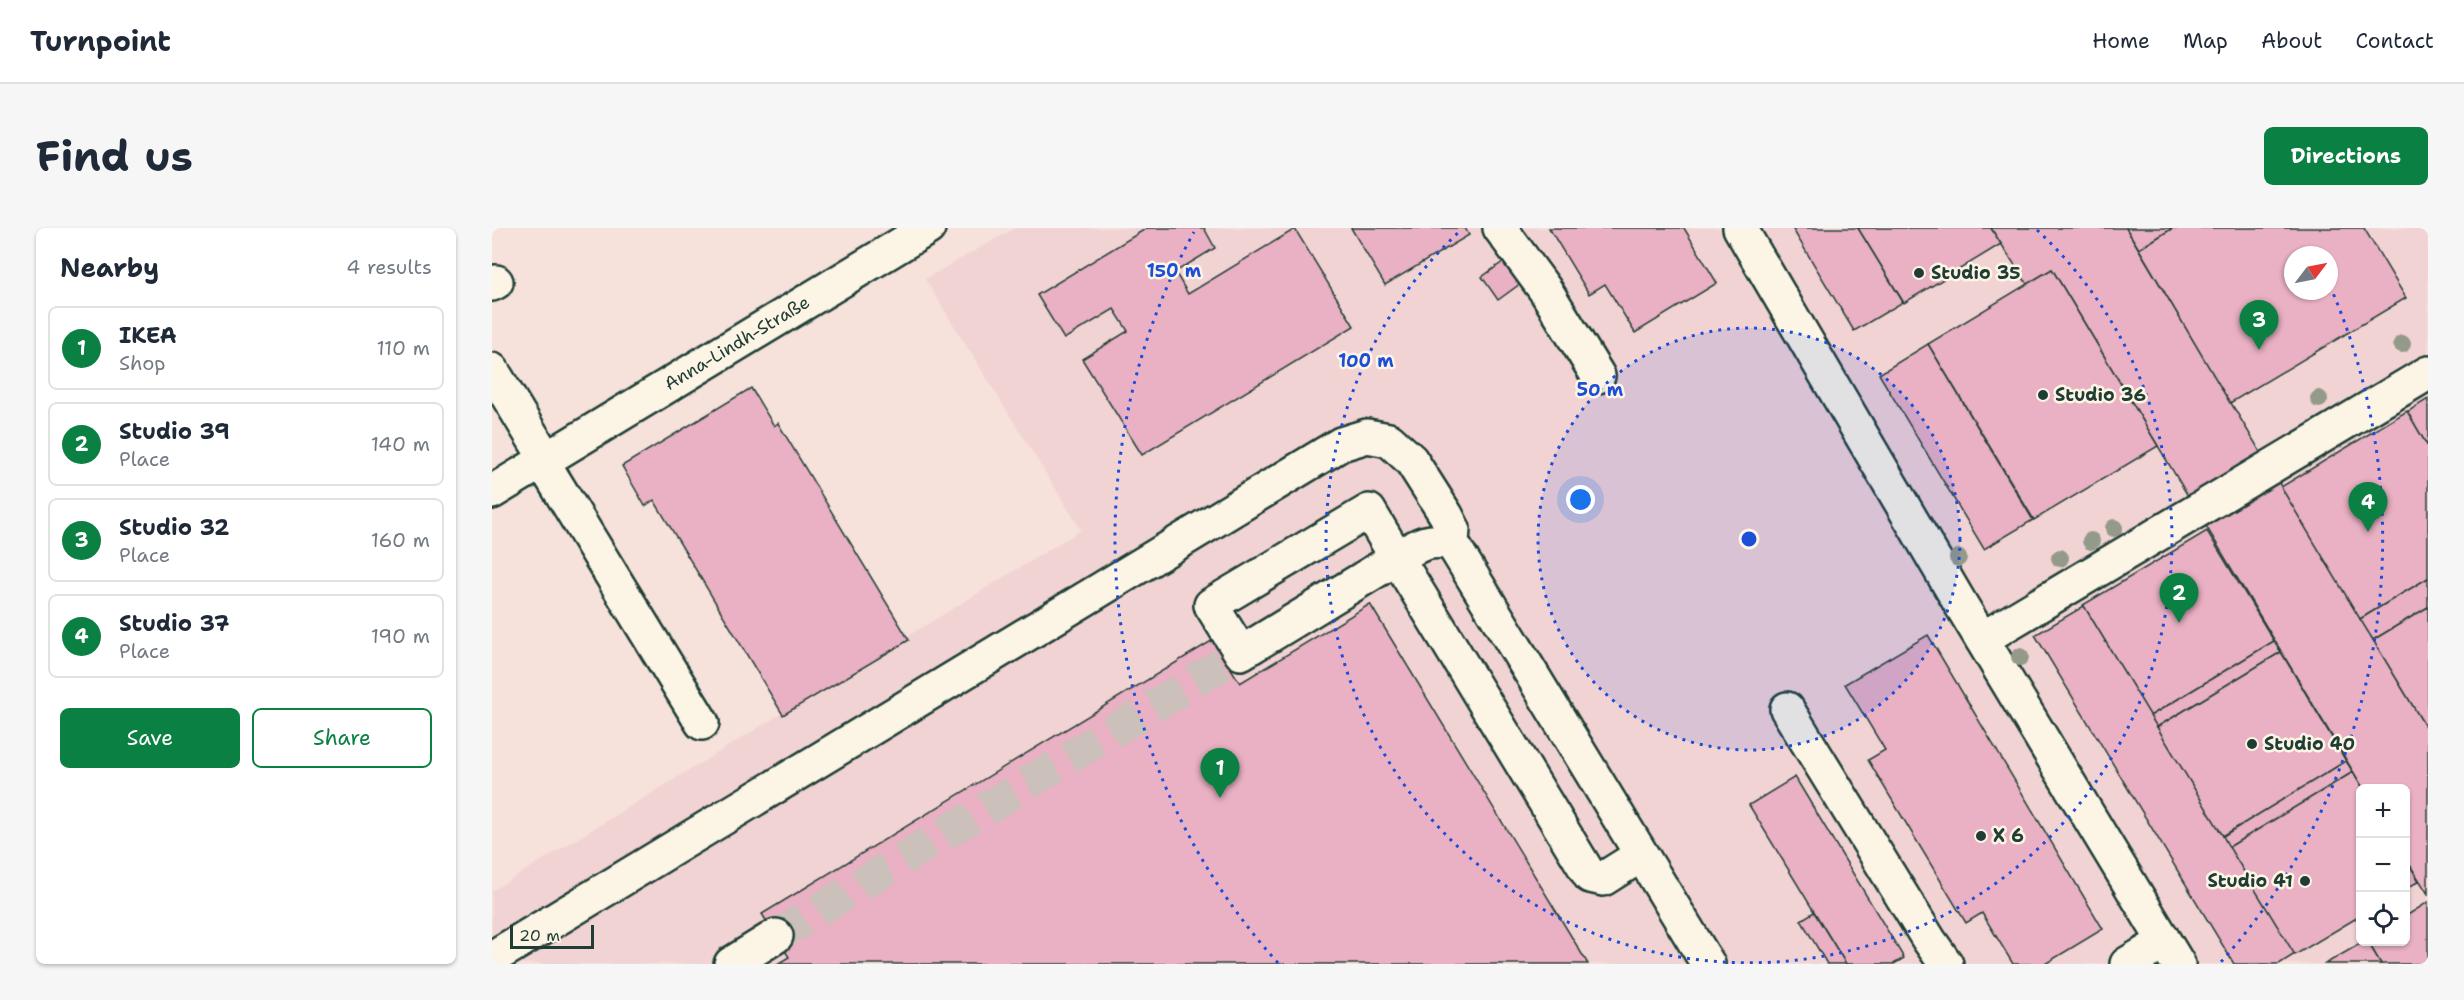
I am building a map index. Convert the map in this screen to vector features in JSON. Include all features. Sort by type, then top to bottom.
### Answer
[{"type":"street","name":"Anna-Lindh-Straße","points":[[492,492],[928,228]]},
{"type":"street","points":[[1500,228],[1546,291],[1598,376]]},
{"type":"street","points":[[1740,228],[1982,639],[2171,953],[2127,964]]},
{"type":"street","points":[[492,370],[702,723]]},
{"type":"street","points":[[1982,639],[2428,373]]},
{"type":"street","points":[[492,958],[1341,444],[1367,436],[1389,440],[1411,460],[1453,529],[1452,543],[1708,964]]},
{"type":"street","points":[[1452,543],[1435,540],[1417,546],[1397,558],[1241,653],[1211,604],[1369,511],[1397,558],[1590,876],[1603,879],[1641,855]]},
{"type":"street","points":[[1788,709],[1929,940],[1946,964]]},
{"type":"street","points":[[731,964],[776,936]]},
{"type":"shaded area","points":[[1015,228],[2428,228],[2428,964],[492,964],[492,891],[1081,530],[925,279]]},
{"type":"building","points":[[1147,228],[1204,228],[1215,248],[1175,272],[1188,294],[1295,229],[1354,326],[1142,455],[1082,359],[1128,331],[1114,309],[1064,339],[1037,295]]},
{"type":"building","points":[[1351,228],[1465,228],[1469,235],[1385,285]]},
{"type":"building","points":[[1549,228],[1684,228],[1717,283],[1635,333],[1605,284],[1589,294]]},
{"type":"building","points":[[1792,228],[1858,228],[1903,302],[1854,331]]},
{"type":"building","name":"Studio 35","points":[[1858,228],[1991,228],[2001,244],[1904,303]]},
{"type":"building","points":[[1991,228],[2126,228],[2428,731],[2428,894],[2410,865],[2410,784],[2361,784],[2052,269],[2027,284]]},
{"type":"building","points":[[2126,228],[2173,228],[2139,249]]},
{"type":"building","points":[[2173,228],[2364,228],[2406,298],[2230,403],[2139,249]]},
{"type":"building","points":[[1507,259],[1524,281],[1498,300],[1482,277]]},
{"type":"building","name":"Studio 36","points":[[2052,269],[2158,446],[2034,520],[1928,344]]},
{"type":"building","points":[[1928,344],[2033,520],[1984,549],[1879,374]]},
{"type":"building","points":[[751,388],[774,426],[778,423],[909,640],[783,715],[654,500],[645,506],[622,466]]},
{"type":"building","points":[[2428,399],[2428,447],[2407,412]]},
{"type":"building","points":[[2407,411],[2428,447],[2428,578],[2360,619],[2281,487]]},
{"type":"building","points":[[2207,531],[2274,641],[2150,716],[2083,605]]},
{"type":"building","points":[[2428,578],[2428,607],[2373,640],[2360,619]]},
{"type":"building","points":[[1370,604],[1588,964],[777,964],[789,957],[762,914],[1213,640],[1240,683]]},
{"type":"building","points":[[2084,606],[2295,954],[2279,964],[2234,964],[2035,635]]},
{"type":"building","points":[[2428,607],[2428,731],[2373,640]]},
{"type":"building","name":"X 6","points":[[1928,635],[2103,929],[2045,964],[2013,964],[1982,913],[1966,923],[1868,760],[1885,750],[1845,684]]},
{"type":"building","points":[[2274,641],[2281,652],[2157,727],[2150,716]]},
{"type":"building","name":"Studio 40","points":[[2281,652],[2346,761],[2223,836],[2157,727]]},
{"type":"building","points":[[2346,761],[2353,772],[2229,847],[2223,836]]},
{"type":"building","name":"Studio 41","points":[[2353,772],[2360,784],[2356,784],[2356,918],[2295,955],[2229,847]]},
{"type":"building","points":[[1795,777],[1904,958],[1894,964],[1846,964],[1749,805]]},
{"type":"building","points":[[2410,866],[2419,881],[2410,887]]},
{"type":"building","points":[[2428,902],[2428,964],[2381,964],[2370,946],[2410,946],[2410,913]]},
{"type":"building","points":[[1814,912],[1846,964],[1827,964],[1801,920]]},
{"type":"building","points":[[2356,946],[2370,946],[2381,964],[2325,964]]},
{"type":"tunnel","points":[[776,936],[1241,653]]},
{"type":"place","name":"Studio 35","points":[[1919,273]]},
{"type":"place","name":"Studio 32","points":[[2259,350]]},
{"type":"place","name":"Studio 36","points":[[2043,395]]},
{"type":"place","name":"Studio 37","points":[[2368,532]]},
{"type":"place","name":"Studio 39","points":[[2179,623]]},
{"type":"place","name":"Studio 40","points":[[2252,744]]},
{"type":"place","name":"IKEA","points":[[1220,798]]},
{"type":"place","name":"X 6","points":[[1981,836]]},
{"type":"place","name":"Studio 41","points":[[2305,881]]}]
